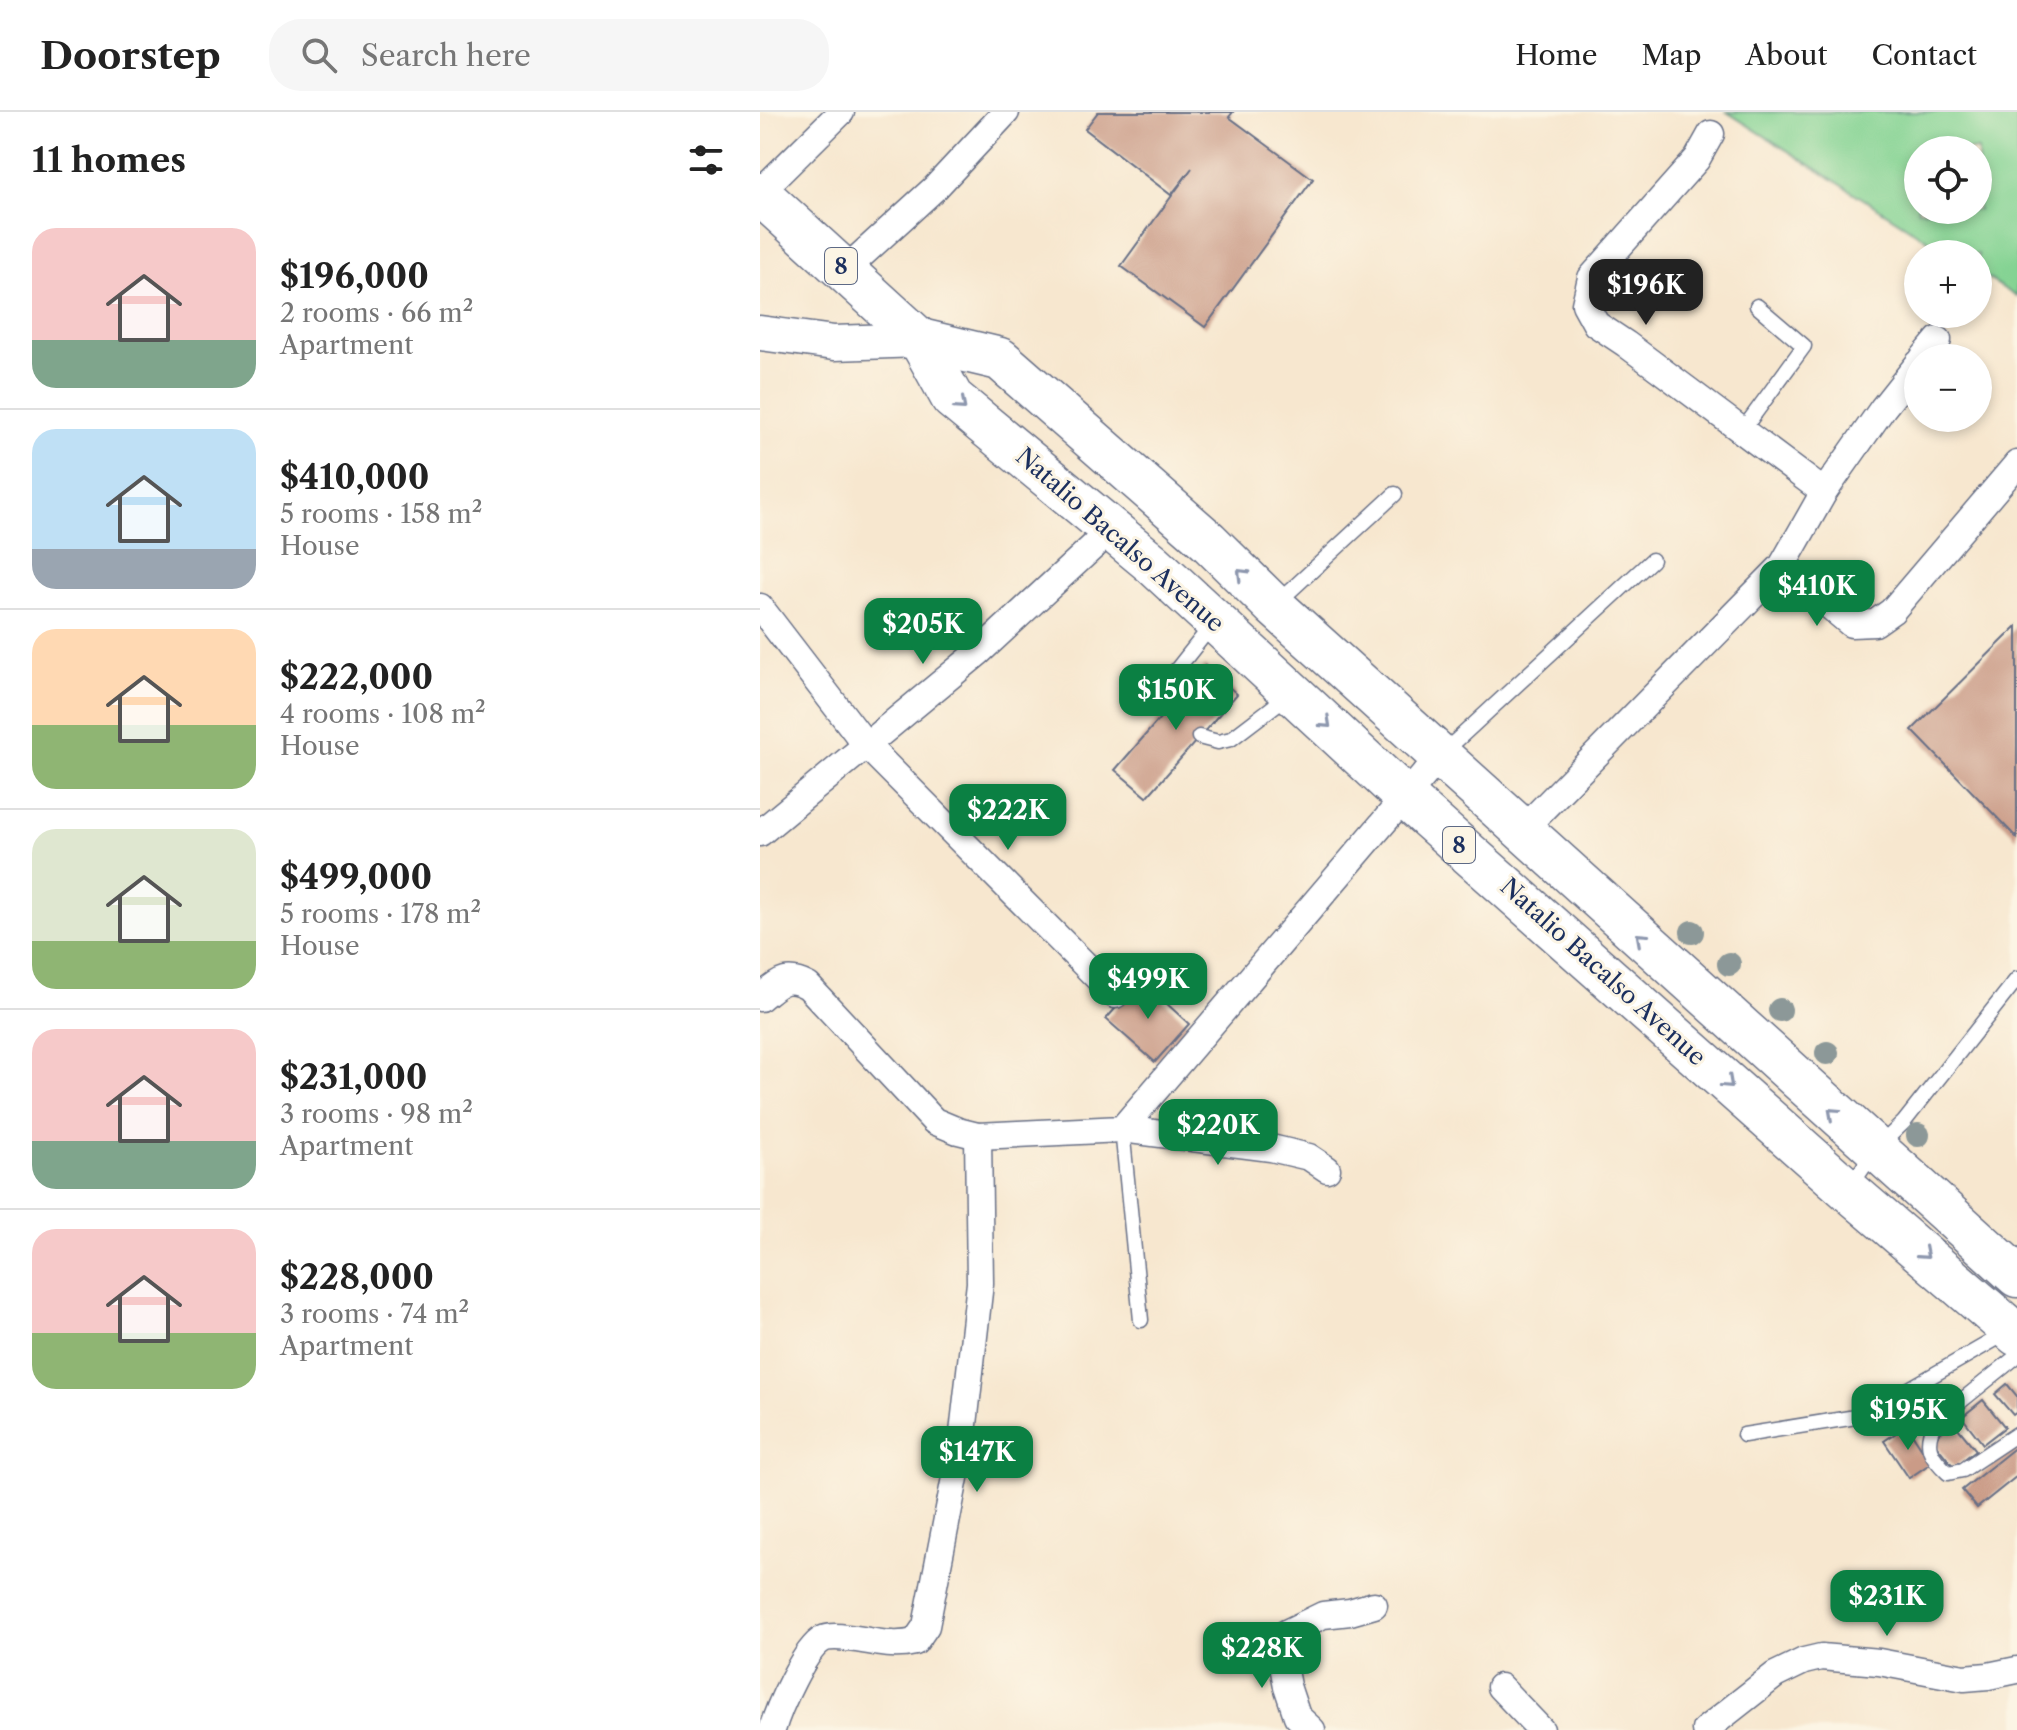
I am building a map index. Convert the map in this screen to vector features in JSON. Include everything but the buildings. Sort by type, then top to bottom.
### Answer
[{"type":"main road","name":"Natalio Bacalso Avenue","points":[[760,193],[920,340],[952,398],[1112,529],[1406,798],[2015,1340]]},
{"type":"main road","name":"Natalio Bacalso Avenue","points":[[920,340],[1000,359],[1208,541],[1274,606],[2017,1276]]},
{"type":"street","points":[[760,193],[841,112]]},
{"type":"street","points":[[845,270],[936,187],[1006,112]]},
{"type":"street","points":[[1711,134],[1697,159],[1591,278],[1585,304],[1596,324],[1824,492]]},
{"type":"street","points":[[760,333],[834,343],[920,340]]},
{"type":"street","points":[[1522,830],[1782,566],[1824,492],[1904,382]]},
{"type":"street","points":[[1782,566],[1851,624],[1875,623],[1892,611],[2017,464]]},
{"type":"street","points":[[760,833],[979,652],[1112,529]]},
{"type":"street","points":[[760,607],[866,745],[1115,995]]},
{"type":"street","points":[[1122,1129],[1441,755]]},
{"type":"street","points":[[760,998],[781,981],[796,980],[808,986],[934,1121],[978,1136],[1122,1129],[1271,1148],[1309,1157],[1327,1169]]},
{"type":"street","points":[[770,1716],[812,1648],[825,1638],[846,1637],[896,1646],[915,1642],[926,1626],[962,1442],[980,1283],[978,1136]]},
{"type":"street","points":[[1312,1730],[1297,1716],[1287,1686],[1280,1650],[1286,1633],[1323,1615],[1374,1605]]},
{"type":"street","points":[[1705,1730],[1775,1675],[1804,1661],[1821,1657],[1879,1662],[1964,1678],[2017,1670]]},
{"type":"street","points":[[1500,1687],[1541,1730]]},
{"type":"lane","points":[[1742,431],[1804,346],[1757,306]]},
{"type":"lane","points":[[1274,606],[1395,494]]},
{"type":"lane","points":[[1441,755],[1652,560]]},
{"type":"lane","points":[[1170,707],[1167,691],[1170,678],[1215,622]]},
{"type":"lane","points":[[1199,737],[1218,742],[1231,739],[1292,692]]},
{"type":"lane","points":[[1848,1190],[1875,1150],[1904,1122],[2017,979]]},
{"type":"lane","points":[[1122,1129],[1141,1320]]},
{"type":"lane","points":[[2015,1340],[1935,1422],[1928,1436],[1929,1448],[1936,1462],[1948,1473],[1963,1470],[2017,1434]]},
{"type":"lane","points":[[1744,1435],[1862,1416],[2015,1340]]},
{"type":"green space","points":[[1727,112],[2017,112],[2017,297],[1992,281],[1992,240],[1928,240]]}]
